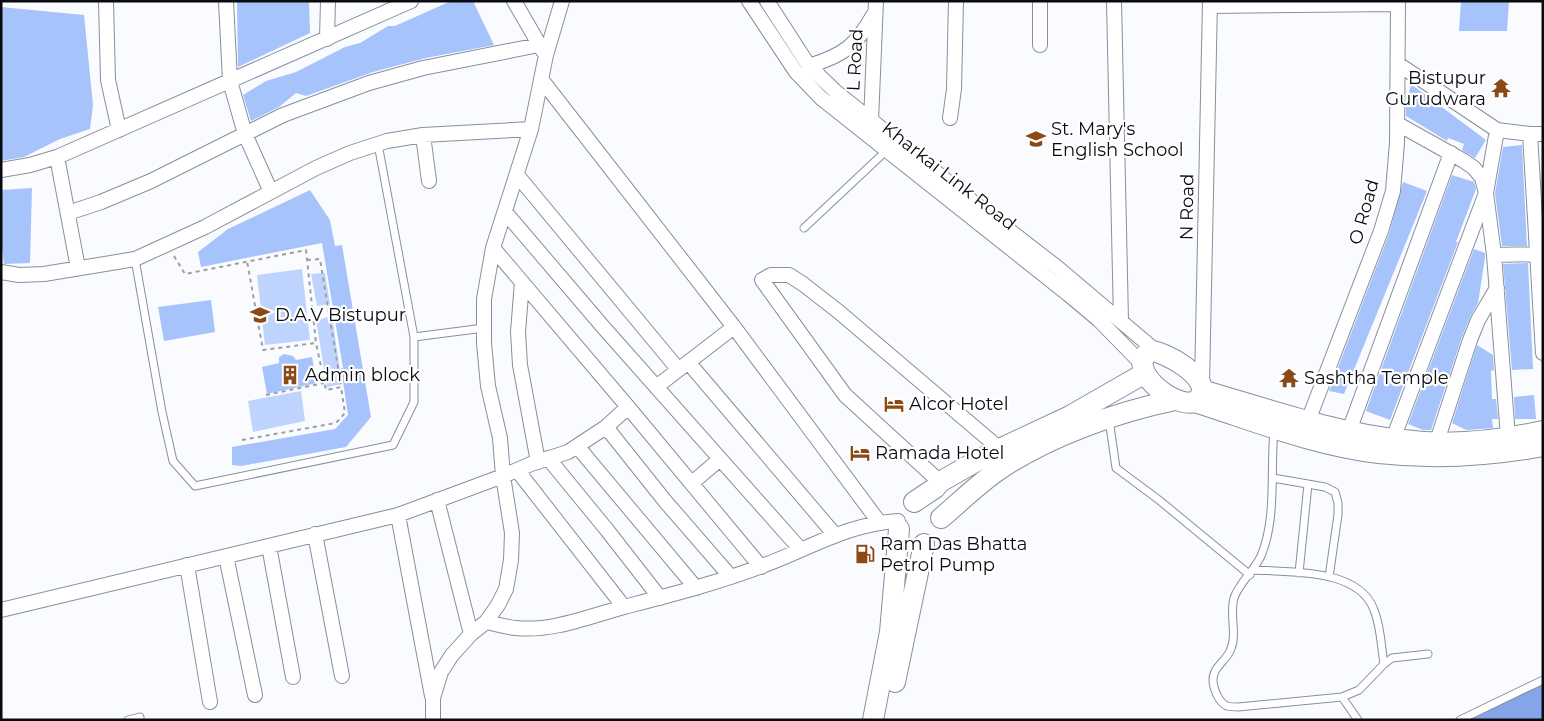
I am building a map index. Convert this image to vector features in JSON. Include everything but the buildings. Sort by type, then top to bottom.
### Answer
[{"type":"main road","points":[[873,720],[890,632],[892,524],[900,513],[906,506],[935,488],[940,482],[1000,449],[1070,416],[1148,363],[1172,358],[1181,364],[1200,392],[1274,427],[1325,443],[1378,453],[1426,456],[1479,455],[1543,446]]},
{"type":"main road","points":[[1148,363],[1153,385],[1175,400],[1185,402],[1200,392],[1308,421],[1392,439],[1404,441],[1491,440],[1543,431]]},
{"type":"main road","points":[[941,518],[999,469],[1020,457],[1067,434],[1109,418],[1132,410],[1175,400]]},
{"type":"main road","points":[[892,524],[908,542],[924,544],[932,541],[938,535],[941,527],[941,518],[935,508],[926,502],[914,502]]},
{"type":"main road","points":[[886,720],[924,544]]},
{"type":"street","points":[[106,1],[108,80],[119,130]]},
{"type":"street","points":[[226,1],[230,81],[245,134],[271,192]]},
{"type":"street","points":[[327,39],[328,1]]},
{"type":"street","points":[[1,170],[57,158],[411,1]]},
{"type":"street","points":[[514,1],[542,50]]},
{"type":"street","points":[[432,698],[441,672],[452,655],[471,634],[486,622],[506,589],[512,533],[503,476],[500,438],[488,386],[484,299],[493,248],[531,129],[541,79],[542,50],[562,1]]},
{"type":"street","name":"Kharkai Link Road","points":[[749,1],[796,72],[821,98],[1099,320],[1148,363]]},
{"type":"street","points":[[766,1],[809,66],[836,92],[1058,268],[1121,321],[1148,363]]},
{"type":"street","points":[[950,118],[954,79],[956,1]]},
{"type":"street","points":[[1040,1],[1040,45]]},
{"type":"street","points":[[1114,1],[1121,321]]},
{"type":"street","points":[[1210,4],[1398,3]]},
{"type":"street","name":"O Road","points":[[1308,421],[1381,231],[1393,191],[1398,124],[1398,3]]},
{"type":"street","name":"N Road","points":[[1200,392],[1210,4]]},
{"type":"street","points":[[809,66],[833,59],[850,47],[863,33],[876,6]]},
{"type":"street","name":"L Road","points":[[871,121],[876,6]]},
{"type":"street","points":[[68,213],[101,202],[151,181],[283,115],[369,83],[423,68],[542,50]]},
{"type":"street","points":[[1398,64],[1497,130],[1536,134],[1543,353]]},
{"type":"street","points":[[541,79],[734,327],[892,524]]},
{"type":"street","points":[[1398,124],[1474,168],[1482,178],[1486,193],[1494,255],[1508,437]]},
{"type":"street","points":[[1,272],[19,276],[44,274],[135,259],[168,245],[316,168],[350,153],[378,144],[423,135],[531,129]]},
{"type":"street","points":[[1392,439],[1486,193],[1497,130]]},
{"type":"street","points":[[423,135],[429,181]]},
{"type":"street","points":[[1349,431],[1450,153]]},
{"type":"street","points":[[57,158],[78,268]]},
{"type":"street","points":[[517,175],[683,366],[835,535]]},
{"type":"street","points":[[505,212],[656,387],[801,550]]},
{"type":"street","points":[[493,248],[761,566]]},
{"type":"street","points":[[1494,255],[1540,254]]},
{"type":"street","points":[[940,482],[845,396],[762,280],[771,276],[789,275],[803,284],[839,312],[1000,449]]},
{"type":"street","points":[[522,282],[518,332],[522,374],[543,460],[607,530],[660,598]]},
{"type":"street","points":[[1437,441],[1470,340],[1478,320],[1497,288]]},
{"type":"street","points":[[656,387],[734,327]]},
{"type":"street","points":[[1,610],[398,515],[568,452],[606,427],[628,407]]},
{"type":"street","points":[[606,427],[665,501],[730,576]]},
{"type":"street","points":[[577,446],[696,588]]},
{"type":"street","points":[[692,483],[720,459]]},
{"type":"street","points":[[517,470],[624,607]]},
{"type":"street","points":[[437,500],[471,634]]},
{"type":"street","points":[[398,515],[432,698],[432,720]]},
{"type":"street","points":[[486,622],[517,629],[547,627],[696,588],[761,566],[857,527],[892,524]]},
{"type":"street","points":[[315,534],[342,676]]},
{"type":"street","points":[[269,546],[293,677]]},
{"type":"street","points":[[226,556],[255,695]]},
{"type":"street","points":[[187,566],[210,702]]},
{"type":"lane","points":[[135,259],[172,461],[195,486],[393,445],[414,402],[414,337],[378,144]]},
{"type":"lane","points":[[804,228],[886,151]]},
{"type":"lane","points":[[414,337],[484,328]]},
{"type":"lane","points":[[1109,418],[1116,468],[1251,572],[1299,573],[1329,577],[1345,582],[1364,593],[1374,609],[1384,664]]},
{"type":"lane","points":[[1274,427],[1272,446],[1273,478],[1266,533],[1261,555],[1235,597],[1233,608],[1233,643],[1213,678],[1213,686],[1222,703],[1226,706],[1238,707],[1342,697],[1359,690],[1392,658],[1428,654]]},
{"type":"lane","points":[[1273,478],[1325,487],[1334,492],[1338,503],[1329,577]]},
{"type":"lane","points":[[1299,573],[1308,484]]},
{"type":"lane","points":[[1460,720],[1543,680]]},
{"type":"lane","points":[[1342,697],[1358,720]]},
{"type":"lane","points":[[128,720],[140,717],[140,720]]},
{"type":"path","points":[[168,245],[185,274],[306,250],[316,343],[324,383],[326,390],[341,387]]},
{"type":"path","points":[[242,440],[336,423],[345,413],[320,258],[307,260]]},
{"type":"path","points":[[247,261],[263,350],[316,343]]},
{"type":"path","points":[[312,312],[329,310]]},
{"type":"path","points":[[288,347],[288,352]]},
{"type":"path","points":[[266,396],[324,383]]},
{"type":"shaded area","points":[[302,269],[310,340],[265,345],[257,275]]},
{"type":"shaded area","points":[[325,273],[330,304],[317,306],[311,274]]},
{"type":"shaded area","points":[[332,316],[342,384],[327,387],[316,320]]},
{"type":"shaded area","points":[[301,391],[305,421],[253,432],[248,401]]},
{"type":"shaded area","points":[[1543,683],[1543,720],[1468,720]]},
{"type":"place","name":"Bistupur Gurudwara","points":[[1501,88]]},
{"type":"place","name":"St. Mary's English School","points":[[1036,139]]},
{"type":"place","name":"D.A.V Bistupur","points":[[260,315]]},
{"type":"place","name":"Admin block","points":[[290,375]]},
{"type":"place","name":"Sashtha Temple","points":[[1289,378]]},
{"type":"place","name":"Alcor Hotel","points":[[894,404]]},
{"type":"place","name":"Ramada Hotel","points":[[860,453]]},
{"type":"place","name":"Ram Das Bhatta Petrol Pump","points":[[865,554]]}]
